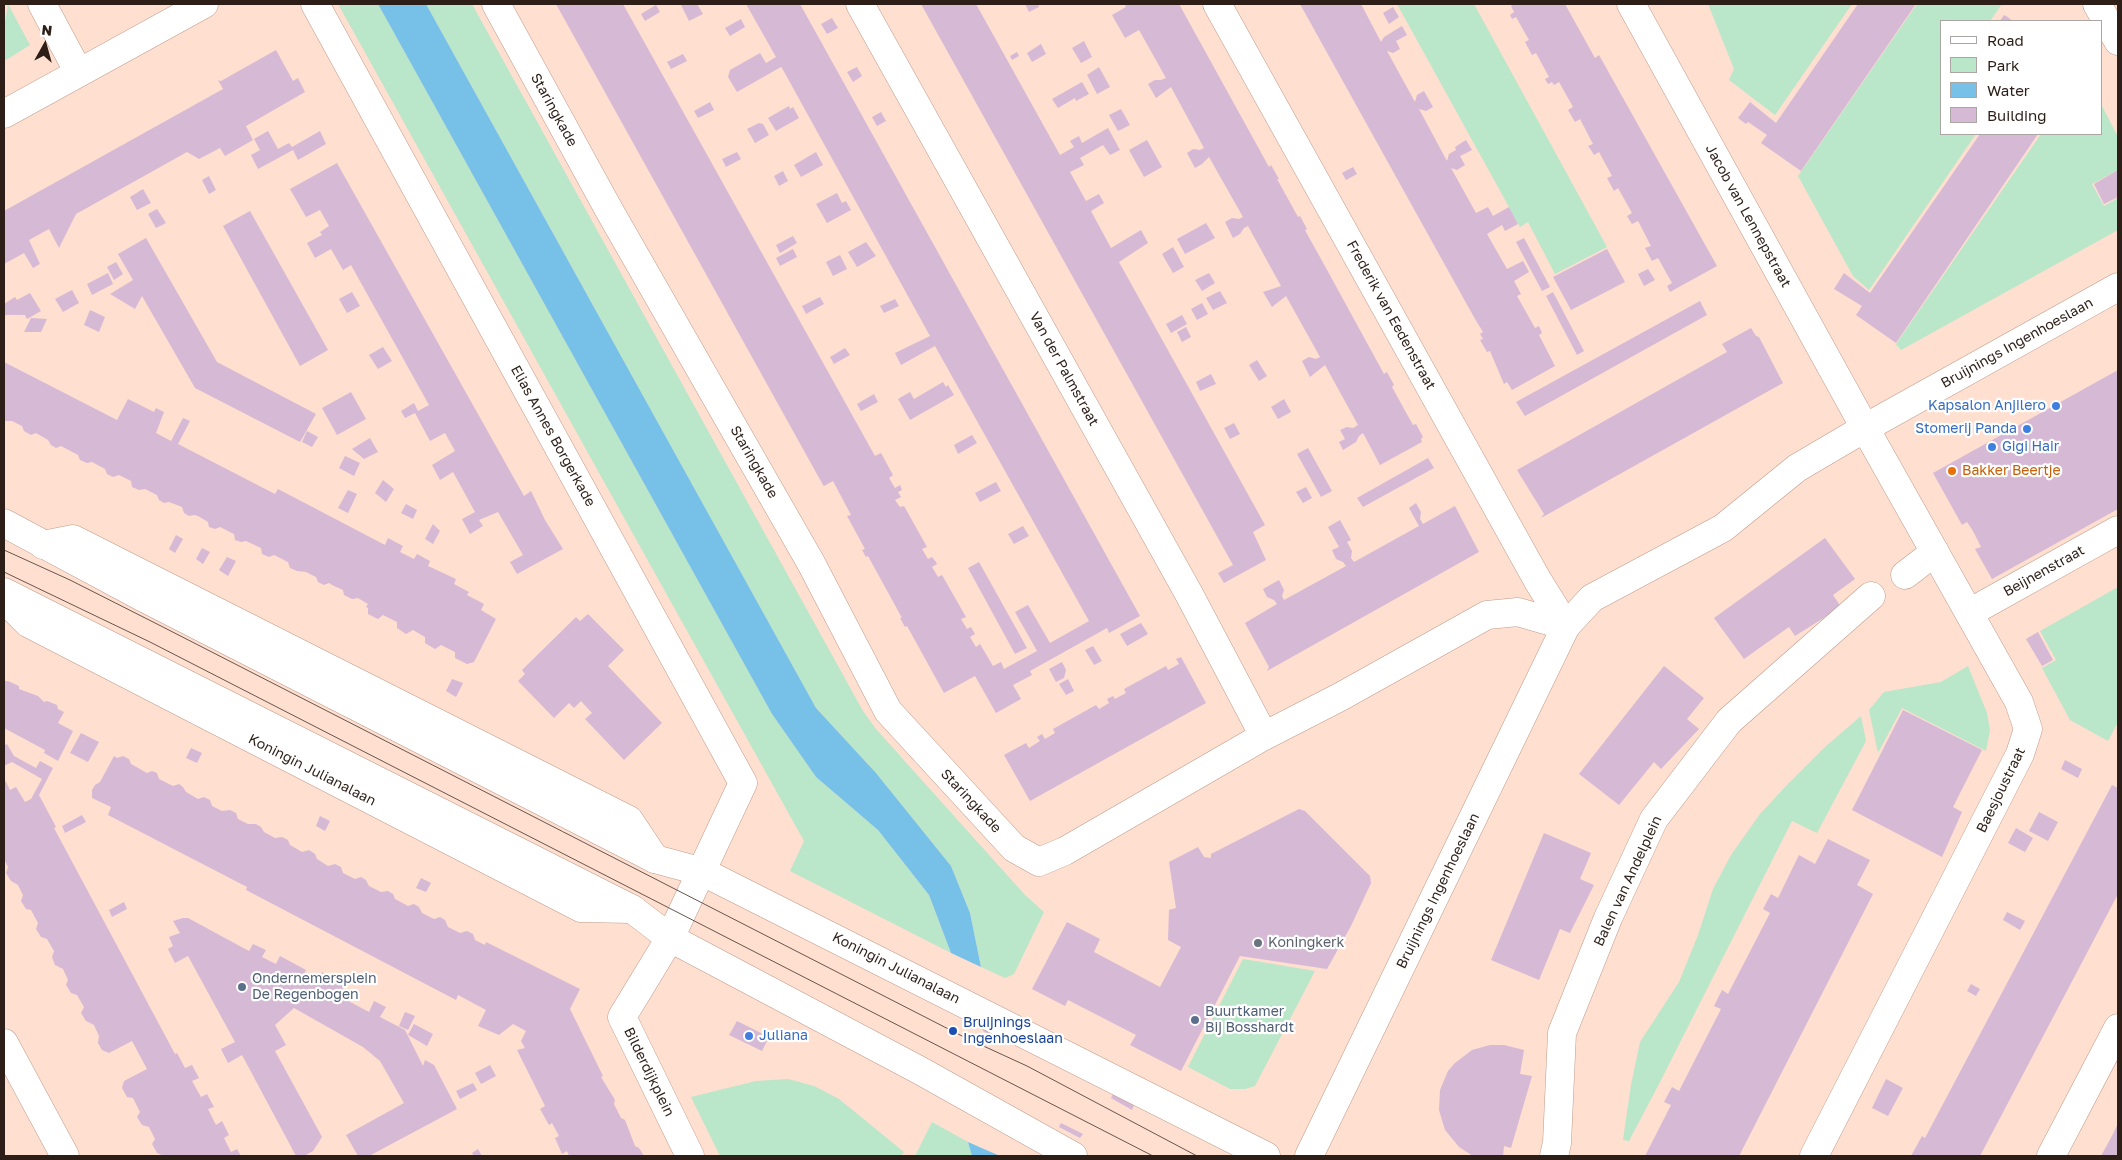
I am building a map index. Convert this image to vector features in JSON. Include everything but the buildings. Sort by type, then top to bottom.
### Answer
[{"type":"street","points":[[42,4],[79,73]]},
{"type":"street","points":[[4,114],[204,4]]},
{"type":"street","name":"Elias Annes Borgerkade","points":[[315,4],[743,783],[703,872]]},
{"type":"street","name":"Staringkade","points":[[496,4],[610,210],[811,563],[888,711],[1014,848],[1039,862],[1066,851],[1264,736]]},
{"type":"street","name":"Van der Palmstraat","points":[[860,4],[1189,594],[1264,736]]},
{"type":"street","name":"Frederik van Eedenstraat","points":[[1217,4],[1538,581],[1566,626]]},
{"type":"street","name":"Jacob van Lennepstraat","points":[[1631,4],[1864,428]]},
{"type":"street","points":[[2097,4],[2118,41]]},
{"type":"street","name":"Bruijnings Ingenhoeslaan","points":[[1309,1156],[1566,626],[1592,598],[1723,528],[1798,468],[1864,428],[2118,287]]},
{"type":"street","name":"Baesjoustraat","points":[[1814,1156],[2011,772],[2020,754],[2028,729],[2019,702],[1936,552],[1864,428]]},
{"type":"street","name":"Koningin Julianalaan","points":[[4,523],[43,545],[655,859],[703,872],[1266,1156]]},
{"type":"street","name":"Beijnenstraat","points":[[1969,613],[2118,530]]},
{"type":"street","points":[[1905,574],[1936,552]]},
{"type":"street","name":"Koningin Julianalaan","points":[[4,592],[632,910],[670,938],[919,1070],[1073,1156]]},
{"type":"street","name":"Balen van Andelplein","points":[[1554,1156],[1557,1144],[1562,1032],[1608,918],[1654,819],[1729,721],[1870,596]]},
{"type":"street","name":"Koningin Julianalaan","points":[[4,599],[28,624],[581,908],[632,910]]},
{"type":"street","points":[[1264,736],[1340,697],[1487,614],[1518,612],[1566,626]]},
{"type":"street","points":[[670,938],[703,872]]},
{"type":"street","name":"Bilderdijkplein","points":[[670,938],[622,1017],[690,1156]]},
{"type":"street","points":[[2051,1156],[2118,1028]]},
{"type":"street","points":[[4,1043],[65,1156]]},
{"type":"green space","points":[[8,4],[30,45],[6,60],[4,58],[4,29]]},
{"type":"green space","points":[[338,4],[378,4],[772,714],[816,777],[878,830],[929,895],[951,953],[790,871],[804,841]]},
{"type":"green space","points":[[426,4],[472,4],[863,711],[876,729],[1025,895],[1044,912],[1014,974],[1005,978],[981,967],[970,913],[951,866],[876,773],[816,708]]},
{"type":"green space","points":[[1397,4],[1474,4],[1607,247],[1555,274],[1528,222],[1520,227]]},
{"type":"green space","points":[[1708,4],[1852,4],[1775,115],[1729,80],[1734,69]]},
{"type":"green space","points":[[1917,4],[2002,4],[1991,20],[1940,20],[1940,135],[1975,135],[1869,290],[1853,276],[1798,176]]},
{"type":"green space","points":[[2102,106],[2118,137],[2118,170],[2092,184],[2104,206],[2118,198],[2118,230],[1901,350],[1896,344],[2040,135],[2102,135]]},
{"type":"green space","points":[[2118,587],[2118,722],[2108,741],[2070,720],[2042,668],[2056,660],[2040,631]]},
{"type":"green space","points":[[1968,666],[1987,713],[1990,730],[1986,751],[1902,708],[1878,753],[1869,710],[1884,692],[1941,682]]},
{"type":"green space","points":[[1861,716],[1866,741],[1817,833],[1792,821],[1629,1141],[1623,1140],[1631,1085],[1640,1042],[1679,982],[1698,935],[1713,889],[1731,855],[1760,814],[1787,785],[1825,747]]},
{"type":"green space","points":[[1243,959],[1315,971],[1255,1086],[1245,1089],[1230,1089],[1188,1067]]},
{"type":"green space","points":[[788,1079],[814,1086],[839,1099],[904,1152],[901,1156],[720,1156],[691,1097],[756,1081]]},
{"type":"green space","points":[[932,1122],[968,1142],[972,1156],[915,1156]]},
{"type":"water","points":[[378,4],[426,4],[816,708],[876,773],[951,866],[970,913],[981,967],[951,953],[929,895],[878,830],[816,777],[772,714]]},
{"type":"water","points":[[968,1142],[1000,1156],[972,1156]]},
{"type":"tram line","points":[[4,550],[70,580],[159,625],[966,1038],[1027,1066],[1197,1156]]},
{"type":"tram line","points":[[4,572],[150,642],[1153,1156]]},
{"type":"place","name":"Kapsalon Anjilero","points":[[2056,406]]},
{"type":"place","name":"Stomerij Panda","points":[[2027,429]]},
{"type":"place","name":"Gigi Hair","points":[[1992,447]]},
{"type":"place","name":"Bakker Beertje","points":[[1952,471]]},
{"type":"place","name":"Koningkerk","points":[[1258,943]]},
{"type":"place","name":"Ondernemersplein De Regenbogen","points":[[242,987]]},
{"type":"place","name":"Buurtkamer Bij Bosshardt","points":[[1195,1020]]},
{"type":"place","name":"Bruijnings Ingenhoeslaan","points":[[953,1031]]},
{"type":"place","name":"Juliana","points":[[749,1036]]}]
